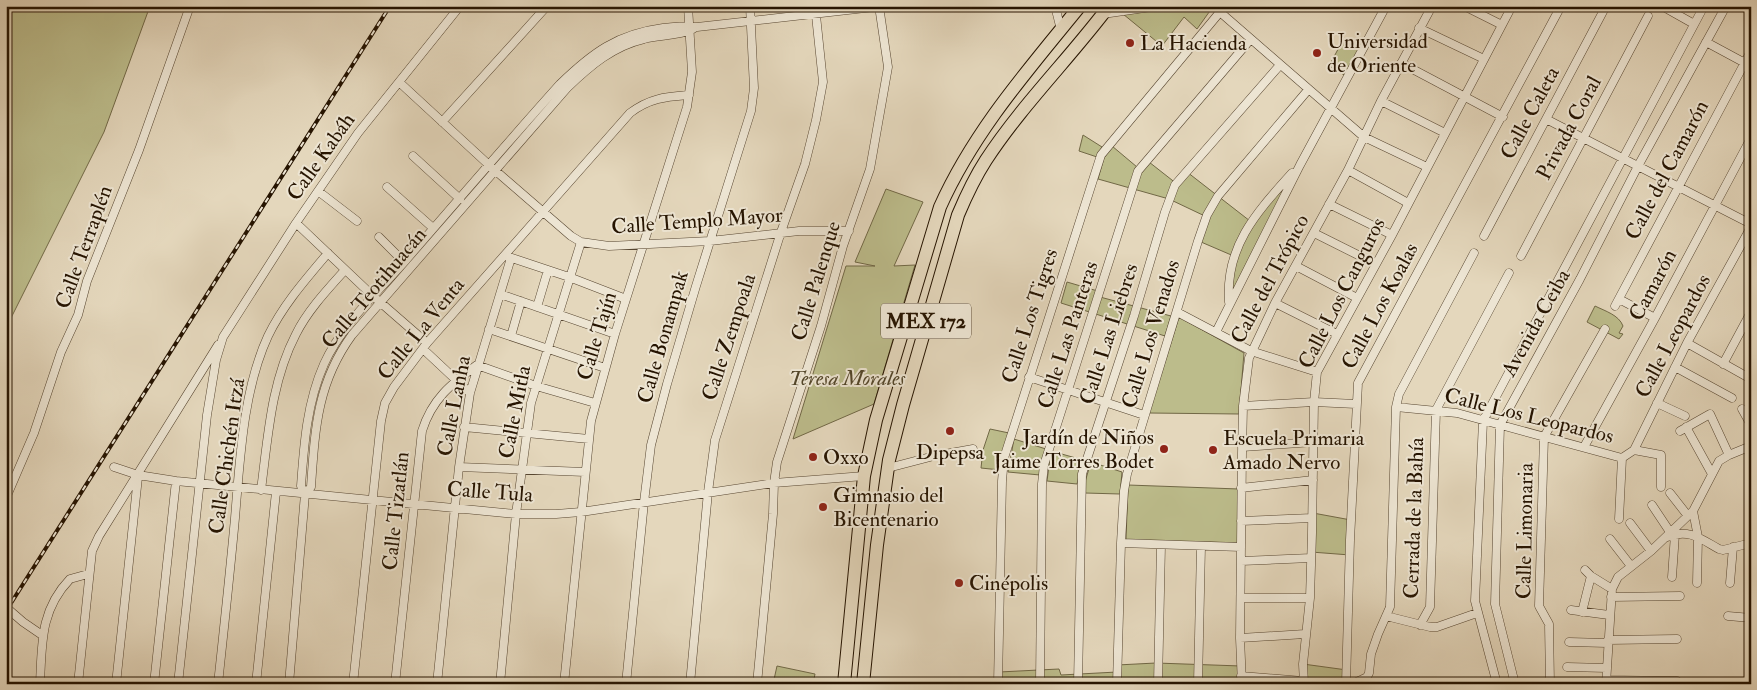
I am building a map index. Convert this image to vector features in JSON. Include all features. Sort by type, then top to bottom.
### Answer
[{"type":"main road","name":"MEX 172","points":[[844,684],[864,476],[876,420],[940,207],[954,176],[1000,104],[1080,6]]},
{"type":"main road","name":"MEX 172","points":[[863,684],[877,545],[888,468],[902,406],[958,215],[986,160],[1017,117],[1106,10]]},
{"type":"main road","points":[[1000,104],[1017,117]]},
{"type":"main road","points":[[912,297],[931,303]]},
{"type":"main road","points":[[853,582],[858,589],[863,591],[873,590]]},
{"type":"street","name":"Calle Terraplén","points":[[6,498],[34,433],[61,352],[78,316],[87,281],[138,150],[190,6]]},
{"type":"street","name":"Calle Kabáh","points":[[78,684],[88,574],[92,551],[98,536],[296,223],[358,133],[460,6]]},
{"type":"street","points":[[442,122],[547,6]]},
{"type":"street","name":"Calle Tajín","points":[[564,684],[585,472],[595,403],[689,95],[692,72],[692,28],[688,6]]},
{"type":"street","name":"Calle Bonampak","points":[[626,684],[651,445],[710,240],[751,111],[754,88],[750,6]]},
{"type":"street","name":"Calle Teotihuacán","points":[[692,28],[643,39],[622,46],[600,59],[568,88],[380,302],[342,350],[332,368],[324,389],[318,414],[311,487],[305,494],[301,486],[309,413],[324,364],[334,345],[373,296],[560,84],[593,54],[611,43],[628,36],[653,30],[692,28],[751,21],[815,10],[880,6]]},
{"type":"street","name":"Calle Palenque","points":[[757,684],[774,483],[783,439],[870,168],[888,67],[880,6]]},
{"type":"street","points":[[1052,6],[1056,10],[1061,30]]},
{"type":"street","points":[[1106,10],[1158,6]]},
{"type":"street","points":[[1213,6],[1364,137],[1427,167]]},
{"type":"street","name":"Calle Los Tigres","points":[[998,684],[1002,469],[1010,435],[1070,247],[1102,152],[1225,6]]},
{"type":"street","points":[[1216,332],[1300,165],[1386,6]]},
{"type":"street","name":"Calle del Trópico","points":[[1242,680],[1240,547],[1243,406],[1247,365],[1251,351],[1275,303],[1348,170],[1381,100],[1432,6]]},
{"type":"street","points":[[1464,6],[1502,25]]},
{"type":"street","name":"Calle Los Canguros","points":[[1304,682],[1310,598],[1314,402],[1317,372],[1392,235],[1512,6]]},
{"type":"street","name":"Calle Los Koalas","points":[[1346,684],[1358,382],[1561,6]]},
{"type":"street","name":"Calle Caleta","points":[[1484,236],[1606,6]]},
{"type":"street","points":[[1662,6],[1694,24]]},
{"type":"street","name":"Avenida Ceiba","points":[[1497,684],[1475,601],[1483,421],[1704,6]]},
{"type":"street","name":"Avenida Ceiba","points":[[1516,684],[1495,604],[1500,426],[1580,279],[1638,166],[1726,6]]},
{"type":"street","name":"Calle Zempoala","points":[[690,684],[711,461],[719,426],[811,141],[823,82],[815,10]]},
{"type":"street","name":"Privada Coral","points":[[1520,256],[1648,16]]},
{"type":"street","points":[[1419,28],[1484,59]]},
{"type":"street","name":"Calle Las Panteras","points":[[1040,684],[1043,471],[1138,171],[1250,40]]},
{"type":"street","points":[[1706,42],[1745,63]]},
{"type":"street","name":"Calle del Camarón","points":[[1655,318],[1617,302],[1751,51]]},
{"type":"street","points":[[1401,64],[1503,116]]},
{"type":"street","name":"Calle Las Liebres","points":[[1078,684],[1082,474],[1175,185],[1280,65]]},
{"type":"street","name":"Calle Templo Mayor","points":[[398,82],[495,171],[581,242],[599,246],[644,245],[781,232],[849,231]]},
{"type":"street","name":"Calle Los Venados","points":[[1118,684],[1121,543],[1124,491],[1127,474],[1204,223],[1211,207],[1308,90]]},
{"type":"street","name":"Calle La Venta","points":[[353,684],[380,421],[385,404],[394,387],[425,346],[508,257],[542,211],[630,113],[656,98],[689,95]]},
{"type":"street","points":[[1381,100],[1445,133]]},
{"type":"street","points":[[1546,119],[1678,186],[1751,226]]},
{"type":"street","name":"Camarón","points":[[1584,447],[1751,138]]},
{"type":"street","points":[[413,156],[460,199]]},
{"type":"street","points":[[1229,304],[1229,278],[1241,238],[1261,208],[1300,165]]},
{"type":"street","points":[[1348,170],[1408,203]]},
{"type":"street","points":[[387,187],[433,228]]},
{"type":"street","points":[[318,191],[357,221]]},
{"type":"street","points":[[1330,204],[1392,235]]},
{"type":"street","points":[[296,223],[380,302],[470,393]]},
{"type":"street","name":"Calle Leopardos","points":[[1634,450],[1687,344],[1751,226]]},
{"type":"street","points":[[1314,233],[1376,264]]},
{"type":"street","points":[[379,237],[404,262]]},
{"type":"street","name":"Calle Mitla","points":[[500,684],[516,514],[531,403],[557,314],[581,242]]},
{"type":"street","name":"Calle Chichén Itzá","points":[[218,684],[247,412],[258,360],[280,313],[328,253]]},
{"type":"street","points":[[1352,684],[1367,677],[1369,673],[1372,654],[1390,608],[1396,407],[1399,394],[1474,253]]},
{"type":"street","points":[[508,257],[569,277],[626,299]]},
{"type":"street","name":"Calle Lanha","points":[[437,684],[464,427],[470,393],[500,294],[508,257]]},
{"type":"street","points":[[1296,266],[1357,298]]},
{"type":"street","points":[[261,490],[272,410],[278,379],[288,350],[297,331],[345,270]]},
{"type":"street","points":[[538,307],[548,270]]},
{"type":"street","points":[[1436,410],[1509,272]]},
{"type":"street","points":[[500,294],[615,334]]},
{"type":"street","points":[[512,336],[521,301]]},
{"type":"street","points":[[1275,303],[1337,334]]},
{"type":"street","points":[[1177,312],[1251,351],[1317,372]]},
{"type":"street","points":[[1723,364],[1751,312]]},
{"type":"street","points":[[489,329],[605,368]]},
{"type":"street","points":[[1544,437],[1605,329]]},
{"type":"street","name":"Calle Kabáh","points":[[200,483],[211,384],[223,337]]},
{"type":"street","points":[[1687,344],[1751,379]]},
{"type":"street","points":[[478,365],[536,386],[595,403]]},
{"type":"street","name":"Calle Tizatlán","points":[[395,684],[422,431],[429,412],[446,388],[478,365]]},
{"type":"street","points":[[1675,367],[1732,398]]},
{"type":"street","points":[[1030,377],[1144,415]]},
{"type":"street","points":[[316,387],[324,389]]},
{"type":"street","points":[[1243,406],[1314,402],[1356,404]]},
{"type":"street","points":[[1657,403],[1684,416]]},
{"type":"street","name":"Calle Los Leopardos","points":[[1396,407],[1457,413],[1622,458],[1619,520]]},
{"type":"street","points":[[1742,409],[1751,425]]},
{"type":"street","name":"Cerrada de la Bahía","points":[[1420,625],[1430,607],[1436,410]]},
{"type":"street","points":[[1712,474],[1683,429],[1710,414],[1729,454]]},
{"type":"street","points":[[464,427],[589,439]]},
{"type":"street","name":"Calle Limonaria","points":[[1544,437],[1539,606],[1549,624],[1550,684]]},
{"type":"street","points":[[1242,447],[1314,442]]},
{"type":"street","points":[[1677,682],[1606,682],[1612,589],[1618,577],[1663,539],[1673,533],[1691,514],[1719,461],[1729,454],[1751,446]]},
{"type":"street","points":[[888,468],[934,456],[973,449]]},
{"type":"street","points":[[1622,458],[1634,450],[1661,456],[1661,487]]},
{"type":"street","name":"Calle Tula","points":[[114,467],[138,475],[176,481],[516,514],[581,512],[774,483],[864,476]]},
{"type":"street","points":[[459,467],[585,472]]},
{"type":"street","points":[[116,684],[138,475]]},
{"type":"street","points":[[1242,488],[1313,480]]},
{"type":"street","points":[[154,684],[176,481]]},
{"type":"street","points":[[178,684],[200,483]]},
{"type":"street","points":[[256,684],[276,492]]},
{"type":"street","points":[[1670,493],[1691,514],[1698,537],[1698,584]]},
{"type":"street","points":[[289,684],[305,494]]},
{"type":"street","points":[[1652,505],[1673,533],[1672,577]]},
{"type":"street","points":[[1241,521],[1312,518]]},
{"type":"street","points":[[1630,523],[1651,551]]},
{"type":"street","points":[[1673,533],[1692,534],[1719,549],[1751,543]]},
{"type":"street","points":[[1610,539],[1631,566]]},
{"type":"street","points":[[1121,543],[1240,547]]},
{"type":"street","points":[[1158,684],[1161,545]]},
{"type":"street","points":[[1198,684],[1201,546]]},
{"type":"street","points":[[1730,583],[1733,547]]},
{"type":"street","points":[[1240,561],[1311,558]]},
{"type":"street","points":[[1582,612],[1588,573],[1612,589]]},
{"type":"street","points":[[40,684],[42,635],[49,609],[72,577],[88,574]]},
{"type":"street","points":[[1611,597],[1680,596]]},
{"type":"street","points":[[1241,598],[1310,598]]},
{"type":"street","points":[[8,609],[42,635]]},
{"type":"street","points":[[1570,610],[1609,615]]},
{"type":"street","points":[[1386,616],[1430,628],[1477,613]]},
{"type":"street","points":[[1728,616],[1751,618]]},
{"type":"street","points":[[1240,638],[1306,634]]},
{"type":"street","points":[[1569,642],[1677,639]]},
{"type":"street","points":[[1567,667],[1607,668]]},
{"type":"street","points":[[1242,680],[1304,682]]},
{"type":"green space","points":[[6,6],[150,6],[104,132],[6,328]]},
{"type":"green space","points":[[1170,6],[1211,6],[1212,8],[1197,29],[1184,17],[1162,46],[1123,14]]},
{"type":"green space","points":[[1343,40],[1360,50],[1346,76],[1329,66]]},
{"type":"green space","points":[[1083,135],[1102,147],[1097,157],[1079,151]]},
{"type":"green space","points":[[1112,146],[1137,167],[1149,162],[1177,184],[1187,172],[1250,221],[1287,186],[1231,295],[1236,257],[1201,242],[1209,218],[1169,199],[1098,179],[1104,158]]},
{"type":"green space","name":"Teresa Morales","points":[[886,189],[923,202],[894,266],[915,265],[874,404],[793,439],[846,266],[875,266],[855,262]]},
{"type":"green space","points":[[1067,282],[1101,292],[1100,297],[1171,316],[1165,336],[1061,303]]},
{"type":"green space","points":[[1595,306],[1611,314],[1621,322],[1623,326],[1619,333],[1623,334],[1619,339],[1587,322]]},
{"type":"green space","points":[[1179,317],[1244,353],[1239,414],[1149,413]]},
{"type":"green space","points":[[990,429],[1009,433],[1000,470],[981,468],[983,450]]},
{"type":"green space","points":[[1014,439],[1046,449],[1040,475],[1008,472]]},
{"type":"green space","points":[[1051,451],[1083,460],[1077,484],[1047,481]]},
{"type":"green space","points":[[1091,462],[1122,472],[1120,494],[1085,493],[1085,482]]},
{"type":"green space","points":[[1128,485],[1239,489],[1238,543],[1126,540]]},
{"type":"green space","points":[[1313,513],[1351,520],[1350,555],[1311,552]]},
{"type":"green space","points":[[1156,663],[1241,666],[1242,684],[998,684],[999,672],[1059,669],[1061,675],[1117,672],[1117,665]]},
{"type":"green space","points":[[1303,664],[1347,670],[1346,684],[1304,684]]},
{"type":"green space","points":[[777,666],[815,674],[813,684],[773,684]]},
{"type":"railway","points":[[6,611],[390,6]]},
{"type":"place","name":"La Hacienda","points":[[1130,43]]},
{"type":"place","name":"Universidad de Oriente","points":[[1317,53]]},
{"type":"place","name":"Dipepsa","points":[[950,431]]},
{"type":"place","name":"Jardín de Niños Jaime Torres Bodet","points":[[1164,449]]},
{"type":"place","name":"Escuela Primaria Amado Nervo","points":[[1213,450]]},
{"type":"place","name":"Oxxo","points":[[813,457]]},
{"type":"place","name":"Gimnasio del Bicentenario","points":[[823,507]]},
{"type":"place","name":"Cinépolis","points":[[959,583]]}]
